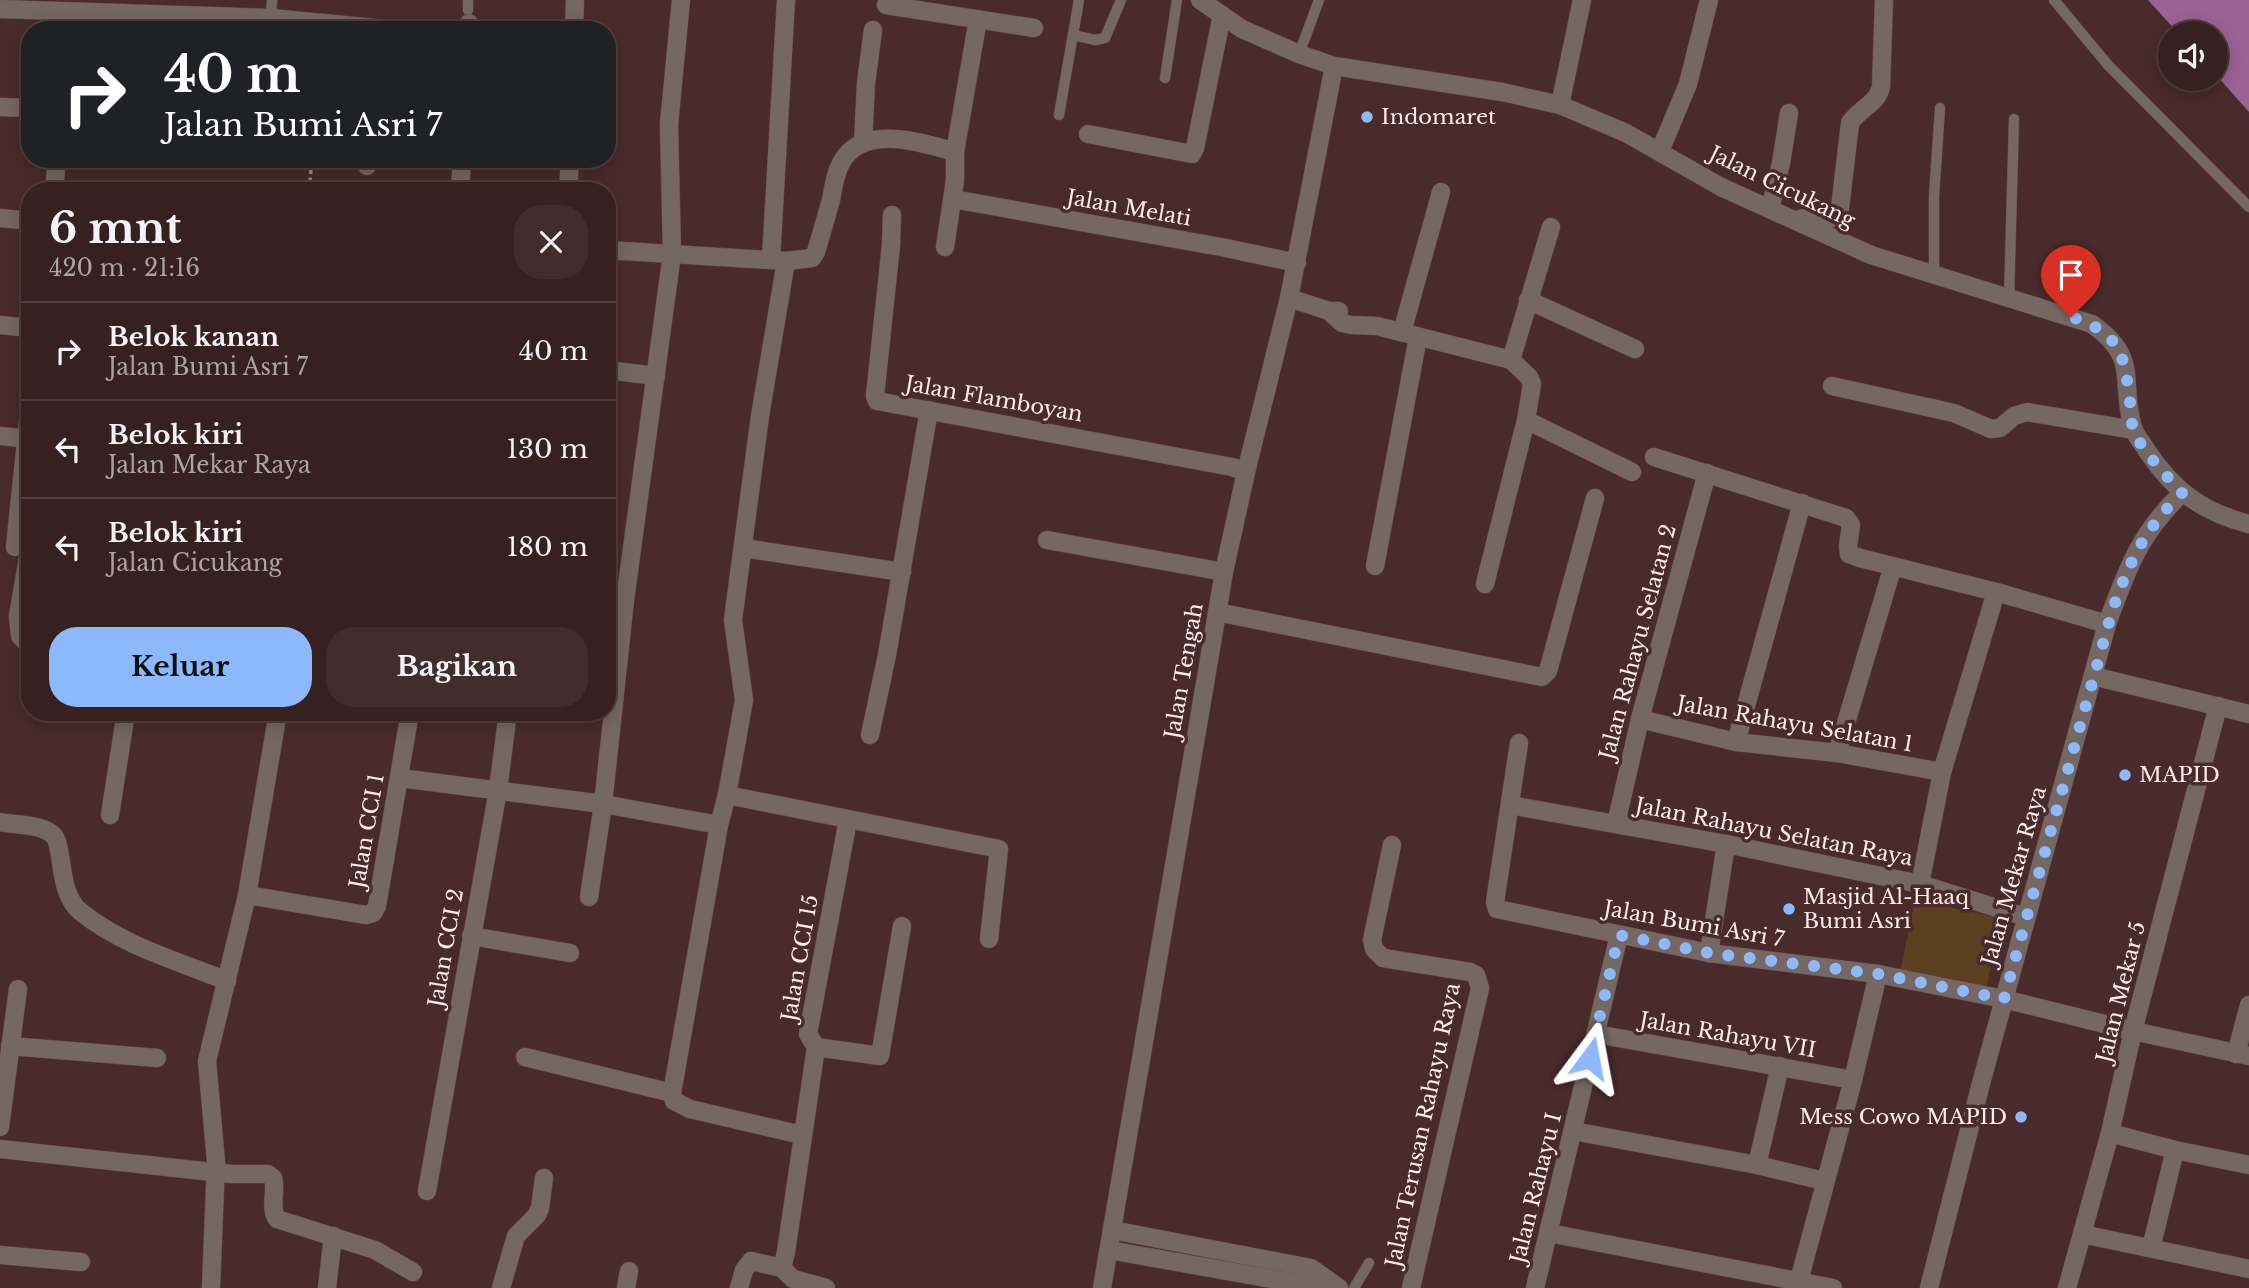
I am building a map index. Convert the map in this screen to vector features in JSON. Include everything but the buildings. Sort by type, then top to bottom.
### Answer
[{"type":"street","points":[[574,21],[575,0]]},
{"type":"street","points":[[616,680],[672,254],[669,124],[681,0]]},
{"type":"street","points":[[786,0],[779,260],[733,620],[744,700],[672,1093],[674,1101],[690,1109],[802,1135]]},
{"type":"street","name":"Jalan Cicukang","points":[[1200,0],[1242,29],[1334,66],[1502,92],[1560,105],[1626,133],[1721,187],[1871,255],[2092,324],[2111,338],[2123,356],[2134,430],[2154,460],[2182,493],[2223,517],[2249,524]]},
{"type":"street","points":[[1560,105],[1582,0]]},
{"type":"street","points":[[1660,151],[1688,84],[1709,0]]},
{"type":"street","points":[[1796,221],[1807,215],[1834,219],[1839,217],[1850,122],[1877,99],[1881,87],[1884,0]]},
{"type":"street","points":[[886,5],[1034,28]]},
{"type":"street","points":[[0,9],[216,21]]},
{"type":"street","points":[[1088,134],[1192,154],[1222,15]]},
{"type":"street","points":[[945,247],[953,198],[955,152],[978,19]]},
{"type":"street","points":[[863,143],[866,83],[873,30]]},
{"type":"street","name":"Jalan Tengah","points":[[1102,1288],[1224,572],[1297,263],[1334,66]]},
{"type":"street","points":[[0,107],[21,108]]},
{"type":"street","points":[[1770,209],[1789,113]]},
{"type":"street","points":[[616,251],[779,260],[807,259],[815,255],[837,171],[850,151],[863,143],[888,138],[926,143],[955,152]]},
{"type":"street","points":[[1375,566],[1410,335],[1441,192]]},
{"type":"street","name":"Jalan Melati","points":[[953,198],[1297,263]]},
{"type":"street","name":"Jalan Flamboyan","points":[[892,215],[875,396],[877,401],[1246,472]]},
{"type":"street","points":[[0,218],[21,220]]},
{"type":"street","points":[[1511,360],[1551,227]]},
{"type":"street","points":[[1289,298],[1329,311],[1364,316],[1377,326],[1511,360],[1529,377],[1532,384],[1526,420],[1485,584]]},
{"type":"street","points":[[1528,300],[1635,349]]},
{"type":"street","points":[[0,325],[21,327]]},
{"type":"street","points":[[616,371],[656,376]]},
{"type":"street","points":[[1832,386],[1954,413],[1991,429],[2000,428],[2014,416],[2027,412],[2134,430]]},
{"type":"street","points":[[870,736],[902,572],[929,410]]},
{"type":"street","points":[[1526,420],[1632,472]]},
{"type":"street","points":[[0,436],[21,438]]},
{"type":"street","points":[[1654,457],[1846,518],[1851,525],[1847,546],[1849,554],[2107,624]]},
{"type":"street","name":"Jalan Rahayu Selatan 2","points":[[1616,824],[1640,719],[1707,473]]},
{"type":"street","name":"Jalan Mekar Raya","points":[[1929,1288],[2004,999],[2107,624],[2131,559],[2145,535],[2182,493]]},
{"type":"street","points":[[1217,612],[1542,677],[1548,671],[1595,498]]},
{"type":"street","points":[[1736,741],[1802,503]]},
{"type":"street","points":[[21,516],[18,549],[18,616],[21,637]]},
{"type":"street","points":[[1048,540],[1224,572]]},
{"type":"street","points":[[743,548],[902,572]]},
{"type":"street","points":[[1837,753],[1893,566]]},
{"type":"street","points":[[1920,884],[1942,772],[1996,592]]},
{"type":"street","points":[[2094,676],[2249,714]]},
{"type":"street","name":"Jalan Mekar 5","points":[[2067,1288],[2110,1133],[2133,1031],[2218,706]]},
{"type":"street","name":"Jalan Rahayu Selatan 1","points":[[1640,719],[1736,741],[1837,753],[1942,772]]},
{"type":"street","points":[[110,815],[125,721]]},
{"type":"street","points":[[211,1288],[216,1172],[208,1047],[247,895],[276,721]]},
{"type":"street","name":"Jalan CCI 1","points":[[247,895],[366,915],[373,913],[377,906],[408,721]]},
{"type":"street","name":"Jalan CCI 2","points":[[427,1191],[498,790],[507,721]]},
{"type":"street","points":[[589,897],[612,721]]},
{"type":"street","points":[[1510,805],[1519,743]]},
{"type":"street","points":[[400,778],[603,804],[719,825]]},
{"type":"street","points":[[727,795],[999,849],[989,939]]},
{"type":"street","name":"Jalan Rahayu Selatan Raya","points":[[1510,805],[1726,844],[1920,884],[2026,917]]},
{"type":"street","name":"Jalan Bumi Asri 7","points":[[1510,805],[1495,902],[1497,909],[1502,911],[1709,953],[1878,974],[2004,999],[2242,1055]]},
{"type":"street","name":"Jalan CCI 15","points":[[782,1268],[816,1047],[808,1034],[848,820]]},
{"type":"street","points":[[0,822],[45,830],[54,835],[58,842],[61,873],[71,901],[78,910],[108,932],[227,981]]},
{"type":"street","points":[[1709,953],[1726,844]]},
{"type":"street","name":"Jalan Terusan Rahayu Raya","points":[[1392,845],[1373,940],[1374,949],[1383,958],[1470,972],[1476,975],[1479,988],[1411,1288]]},
{"type":"street","points":[[816,1047],[880,1056],[902,926]]},
{"type":"street","name":"Jalan Rahayu I","points":[[1535,1288],[1619,935]]},
{"type":"street","points":[[471,936],[570,953]]},
{"type":"street","points":[[1798,1284],[1853,1080],[1878,974]]},
{"type":"street","points":[[0,1128],[18,989]]},
{"type":"street","points":[[2242,1055],[2249,1005]]},
{"type":"street","name":"Jalan Rahayu VII","points":[[1596,1034],[1853,1080]]},
{"type":"street","points":[[10,1046],[157,1058]]},
{"type":"street","points":[[525,1057],[672,1093]]},
{"type":"street","points":[[1757,1165],[1780,1066]]},
{"type":"street","points":[[1573,1131],[1757,1165],[1824,1181]]},
{"type":"street","points":[[2110,1133],[2249,1165]]},
{"type":"street","points":[[0,1149],[216,1172],[268,1174],[275,1183],[274,1216],[375,1250],[413,1272]]},
{"type":"street","points":[[2151,1248],[2175,1150]]},
{"type":"street","points":[[501,1288],[516,1236],[537,1215],[540,1208],[544,1178]]},
{"type":"street","points":[[1112,1230],[1311,1268],[1334,1285]]},
{"type":"street","points":[[1549,1233],[1798,1284],[1833,1288]]},
{"type":"street","points":[[2082,1234],[2249,1269]]},
{"type":"street","points":[[327,1288],[333,1236]]},
{"type":"street","points":[[1109,1250],[1306,1285],[1334,1285]]},
{"type":"street","points":[[0,1255],[81,1262]]},
{"type":"street","points":[[739,1288],[744,1270],[751,1261],[782,1268],[793,1279],[826,1288]]},
{"type":"lane","points":[[270,21],[272,0]]},
{"type":"lane","points":[[1059,115],[1079,0]]},
{"type":"lane","points":[[1073,35],[1095,40],[1105,38],[1121,0]]},
{"type":"lane","points":[[1165,78],[1178,0]]},
{"type":"lane","points":[[1299,54],[1319,0]]},
{"type":"lane","points":[[2054,0],[2108,65],[2249,207]]},
{"type":"lane","points":[[1934,276],[1934,196],[1940,108]]},
{"type":"lane","points":[[2009,298],[2014,119]]},
{"type":"lane","points":[[1354,1288],[1369,1262]]},
{"type":"shaded area","points":[[2148,0],[2249,0],[2249,112],[2228,88],[2228,21],[2167,21]]},
{"type":"shaded area","points":[[1915,900],[2001,918],[1986,989],[1900,972]]},
{"type":"place","name":"Indomaret","points":[[1367,117]]},
{"type":"place","name":"MAPID","points":[[2125,775]]},
{"type":"place","name":"Masjid Al-Haaq Bumi Asri","points":[[1789,909]]},
{"type":"place","name":"Mess Cowo MAPID","points":[[2021,1117]]},
{"type":"route","points":[[1590,1058],[1619,935],[1709,953],[1878,974],[2004,999],[2107,624],[2131,559],[2145,535],[2182,493],[2154,460],[2134,430],[2123,356],[2111,338],[2092,324],[2071,317]]}]
